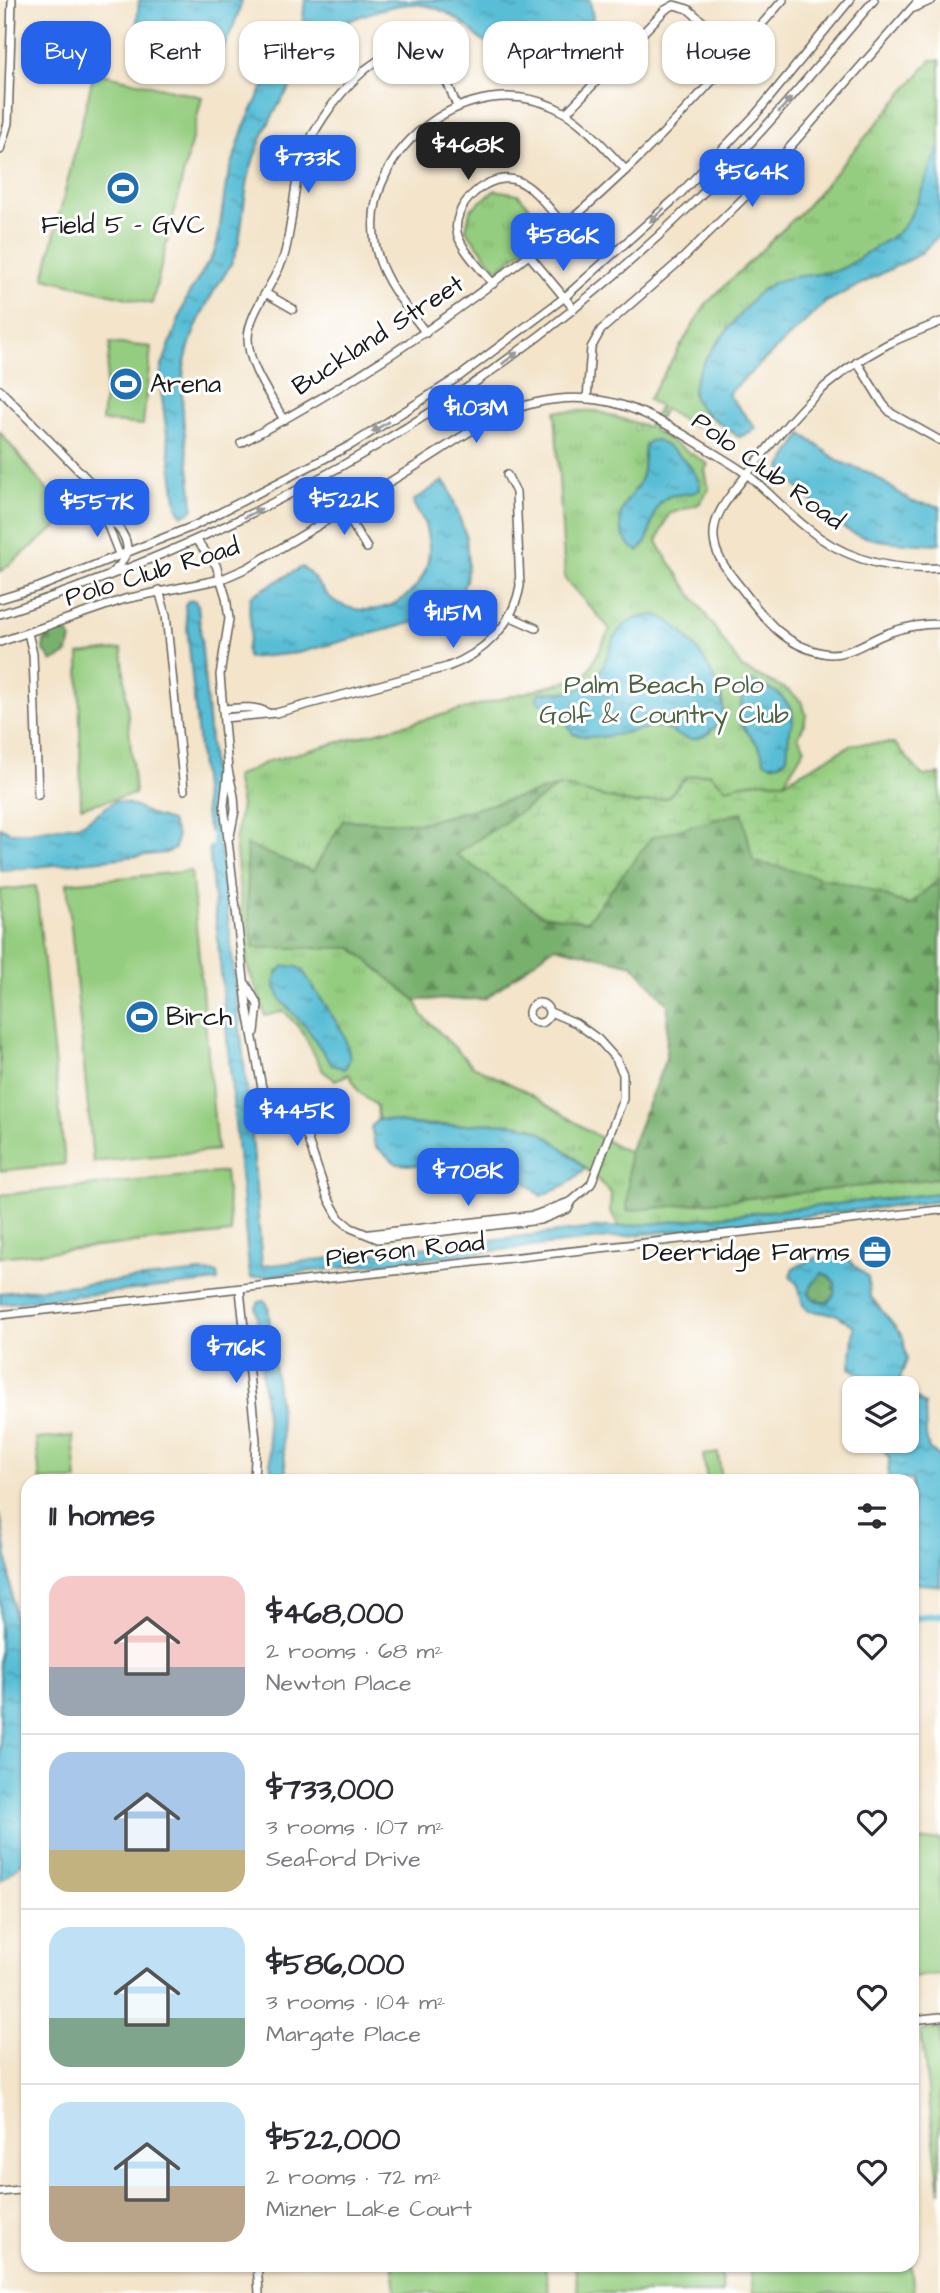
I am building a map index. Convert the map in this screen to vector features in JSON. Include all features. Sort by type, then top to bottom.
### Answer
[{"type":"street","points":[[0,150],[8,123],[12,0]]},
{"type":"street","name":"Buckland Street","points":[[765,21],[783,0]]},
{"type":"street","points":[[0,599],[39,587],[194,526],[365,437],[460,376],[565,297],[646,226],[755,114],[850,0]]},
{"type":"street","points":[[0,614],[146,562],[247,517],[376,448],[471,386],[574,310],[658,236],[730,166],[874,0]]},
{"type":"street","points":[[587,398],[591,348],[601,330],[682,259],[755,187],[919,0]]},
{"type":"street","points":[[911,10],[932,0]]},
{"type":"street","points":[[566,113],[665,10],[674,5],[688,9],[702,21]]},
{"type":"street","points":[[284,420],[252,360],[249,349],[251,322],[284,255],[296,183],[310,140],[340,95],[377,61],[390,53],[415,52],[429,58],[439,68],[457,106]]},
{"type":"street","name":"Buckland Street","points":[[241,443],[355,379],[426,333],[493,284],[565,226],[626,170],[709,84]]},
{"type":"street","points":[[426,333],[394,291],[380,265],[374,236],[374,212],[381,183],[396,157],[435,120],[457,106],[480,99],[510,96],[539,101],[566,113],[585,128],[626,170]]},
{"type":"street","points":[[493,284],[461,243],[456,223],[463,204],[486,185],[505,178],[521,182],[565,226]]},
{"type":"street","points":[[529,255],[574,310]]},
{"type":"street","points":[[267,294],[293,310]]},
{"type":"street","points":[[940,322],[888,344],[857,362],[826,385],[790,418],[717,516],[713,531],[715,546],[723,563],[765,620],[777,632],[813,650],[830,654],[854,649],[905,627],[940,624]]},
{"type":"street","points":[[857,362],[883,404],[891,412],[939,440]]},
{"type":"street","points":[[0,390],[94,486],[107,516],[112,540],[124,554],[146,562]]},
{"type":"street","name":"Polo Club Road","points":[[0,642],[125,599],[222,579],[247,568],[505,413],[552,400],[587,398],[617,403],[651,415],[747,475],[814,534],[840,550],[887,566],[940,568]]},
{"type":"street","points":[[224,718],[268,714],[459,663],[488,645],[509,616],[518,597],[521,574],[516,492],[507,475]]},
{"type":"street","points":[[344,511],[367,548]]},
{"type":"street","points":[[107,516],[122,533],[128,545],[120,565],[107,577]]},
{"type":"street","points":[[197,541],[216,565],[222,579],[230,624],[220,670],[228,771],[224,805],[244,981],[259,1078],[266,1096],[302,1127],[307,1135],[324,1188],[336,1214],[351,1228],[379,1239],[540,1220],[568,1209],[572,1201],[594,1180],[622,1105],[625,1084],[616,1059],[598,1039],[576,1023],[550,1012]]},
{"type":"street","points":[[159,590],[166,615],[184,790]]},
{"type":"street","points":[[509,616],[536,628]]},
{"type":"street","points":[[28,633],[33,654],[38,796]]},
{"type":"street","points":[[223,709],[251,707],[268,714]]},
{"type":"street","name":"Pierson Road","points":[[0,1315],[940,1210]]},
{"type":"street","points":[[240,1290],[256,1440],[254,1474]]},
{"type":"street","points":[[919,2019],[940,2017]]},
{"type":"street","points":[[0,2192],[21,2190]]},
{"type":"street","points":[[258,2272],[260,2293]]},
{"type":"green space","name":"Palm Beach Polo Golf & Country Club","points":[[931,60],[940,60],[940,234],[920,254],[826,302],[728,394],[756,429],[739,437],[709,414],[695,427],[664,409],[653,430],[708,464],[705,470],[709,489],[699,504],[669,514],[657,541],[664,554],[742,668],[788,690],[801,701],[806,714],[798,737],[805,748],[784,782],[755,781],[726,788],[709,773],[686,777],[667,798],[635,804],[560,786],[420,823],[343,820],[313,871],[246,845],[248,910],[253,948],[352,948],[415,1000],[423,1016],[473,1066],[521,1089],[629,1152],[627,1211],[940,1178],[940,1193],[620,1227],[610,1211],[611,1193],[574,1157],[532,1127],[402,1124],[378,1119],[377,1106],[359,1092],[349,1074],[335,1080],[323,1071],[302,1031],[284,1011],[265,1016],[247,965],[235,842],[241,805],[235,777],[269,761],[587,674],[610,629],[565,579],[555,411],[596,411],[648,427],[660,407],[648,400],[706,304],[805,208]]},
{"type":"green space","name":"Field 5 - GVC","points":[[111,76],[125,79],[125,84],[146,84],[202,97],[152,304],[44,278],[91,84],[111,84]]},
{"type":"green space","points":[[495,190],[518,194],[549,229],[497,270],[466,230],[470,210]]},
{"type":"green space","name":"Arena","points":[[110,343],[151,347],[143,425],[102,421]]},
{"type":"green space","points":[[0,432],[69,517],[0,572]]},
{"type":"green space","points":[[64,628],[71,638],[68,653],[52,662],[43,649],[45,634]]},
{"type":"green space","points":[[122,649],[135,794],[81,807],[79,654]]},
{"type":"green space","points":[[894,743],[923,776],[940,774],[940,878],[909,905],[868,889],[753,861],[742,812],[652,837],[587,921],[542,915],[456,854],[560,786],[635,804],[667,798],[686,777],[709,773],[726,788],[755,781],[784,782],[853,744]]},
{"type":"green space","points":[[560,786],[456,854],[587,921],[652,837],[742,811],[868,889],[908,905],[940,878],[940,1178],[627,1211],[629,1152],[666,1058],[668,1004],[633,965],[555,946],[485,999],[415,1000],[352,948],[253,948],[248,910],[246,844],[313,871],[343,820],[420,823]]},
{"type":"green space","name":"Birch","points":[[191,871],[217,1150],[93,1162],[67,883]]},
{"type":"green space","points":[[36,886],[65,1164],[0,1171],[0,890]]},
{"type":"green space","points":[[225,1172],[231,1233],[0,1257],[0,1195]]},
{"type":"green space","points":[[822,1273],[835,1283],[834,1295],[828,1302],[817,1301],[809,1293],[812,1284]]},
{"type":"green space","points":[[73,1436],[76,1474],[39,1474],[36,1439]]},
{"type":"green space","points":[[718,1453],[721,1474],[706,1474],[703,1455]]},
{"type":"green space","points":[[940,1839],[940,1974],[919,1976],[919,1841]]},
{"type":"green space","points":[[940,2029],[940,2192],[921,2031]]},
{"type":"green space","points":[[394,2272],[546,2272],[549,2293],[396,2293]]},
{"type":"green space","points":[[576,2272],[721,2272],[723,2293],[578,2293]]},
{"type":"green space","points":[[751,2272],[912,2272],[914,2293],[753,2293]]},
{"type":"water","points":[[139,0],[242,0],[225,45],[225,21],[137,21]]},
{"type":"water","points":[[305,0],[590,0],[593,19],[483,21],[483,41],[469,29],[469,21],[460,21],[446,12],[415,4],[389,7],[351,21],[303,21]]},
{"type":"water","points":[[266,84],[292,84],[268,125],[253,160],[235,255],[203,311],[190,343],[182,392],[193,508],[182,515],[177,507],[160,376],[187,297],[214,253],[226,184],[243,129]]},
{"type":"water","points":[[940,148],[940,234],[920,254],[826,302],[728,394],[756,429],[739,437],[707,414],[694,398],[698,374],[716,345],[755,296],[781,280],[840,269],[895,234],[911,215]]},
{"type":"water","points":[[802,434],[840,462],[870,473],[913,502],[940,506],[940,543],[908,543],[871,538],[853,533],[835,522],[782,472],[781,467]]},
{"type":"water","points":[[657,440],[691,468],[699,482],[700,490],[671,496],[662,501],[655,513],[647,541],[638,551],[624,536],[621,515],[641,478],[645,445]]},
{"type":"water","points":[[443,481],[449,488],[466,536],[466,581],[456,604],[427,619],[298,653],[248,658],[246,649],[251,631],[251,596],[302,567],[331,598],[352,608],[368,610],[384,607],[411,592],[421,579],[427,564],[429,547],[424,523],[413,501]]},
{"type":"water","points":[[194,600],[198,605],[218,831],[210,832],[206,820],[185,605]]},
{"type":"water","points":[[657,615],[668,620],[690,641],[716,683],[723,712],[708,734],[688,739],[662,726],[596,737],[573,734],[560,711],[538,702],[540,693],[584,687],[595,678],[617,634],[625,625],[638,618]]},
{"type":"water","points":[[752,681],[778,693],[792,709],[793,722],[789,732],[787,757],[776,764],[764,761],[757,744],[739,720],[741,686]]},
{"type":"water","points":[[115,801],[130,804],[171,821],[177,836],[175,849],[166,853],[0,871],[0,827],[10,832],[29,832],[82,824]]},
{"type":"water","points":[[216,845],[220,847],[252,1135],[262,1266],[604,1227],[940,1193],[940,1201],[251,1278],[209,848]]},
{"type":"water","points":[[284,966],[302,970],[344,1034],[350,1058],[345,1069],[332,1065],[309,1031],[281,1000],[275,987],[275,979]]},
{"type":"water","points":[[378,1119],[430,1126],[495,1123],[529,1127],[550,1139],[585,1169],[565,1186],[541,1196],[506,1164],[437,1167],[397,1164],[375,1146],[371,1127]]},
{"type":"water","points":[[823,1255],[844,1256],[868,1277],[870,1296],[903,1337],[907,1360],[901,1376],[864,1376],[850,1368],[854,1326],[835,1314],[809,1311],[803,1305],[798,1285],[790,1276],[793,1268]],"holes":[[[822,1273],[835,1283],[834,1295],[828,1302],[815,1300],[809,1293],[812,1284]]]},
{"type":"water","points":[[201,1272],[217,1273],[218,1281],[0,1304],[0,1293]]},
{"type":"water","points":[[265,1301],[268,1306],[286,1474],[271,1474],[256,1307],[259,1302]]},
{"type":"water","points":[[919,1400],[925,1404],[929,1450],[940,1456],[940,1586],[919,1584],[919,1474],[888,1474],[889,1458],[886,1453],[919,1453]]},
{"type":"water","points":[[0,1514],[21,1674],[21,1863],[0,1881]]},
{"type":"waterway","points":[[214,825],[216,851]]},
{"type":"waterway","points":[[919,1617],[940,1615]]},
{"type":"place","name":"Field 5 - GVC","points":[[123,188]]},
{"type":"place","name":"Arena","points":[[126,384]]},
{"type":"place","name":"Birch","points":[[142,1017]]},
{"type":"place","name":"Deerridge Farms","points":[[875,1252]]}]
